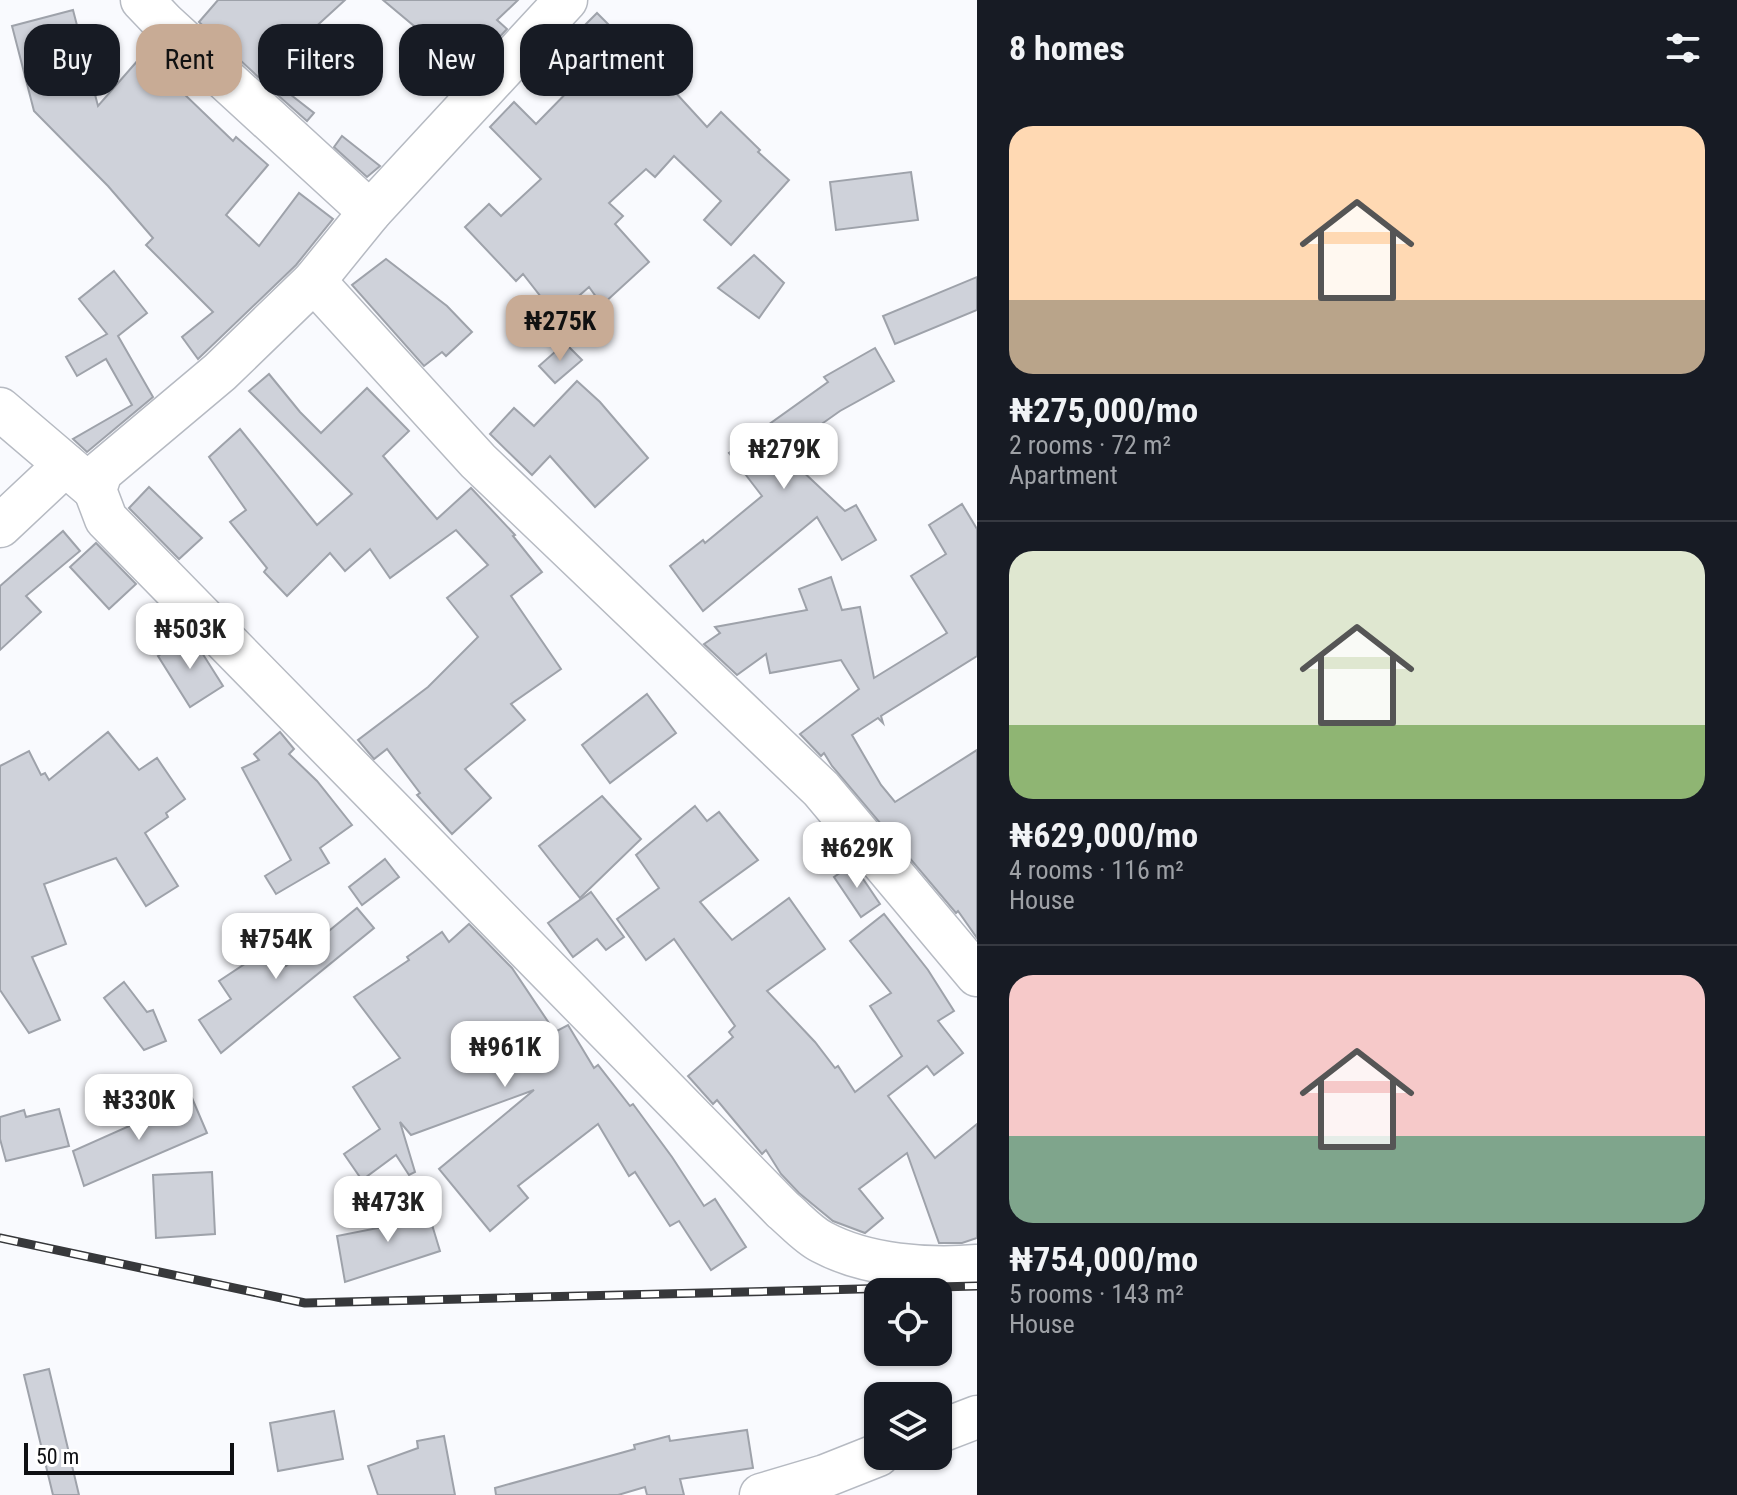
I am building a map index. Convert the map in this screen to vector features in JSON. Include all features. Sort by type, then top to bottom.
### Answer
[{"type":"street","points":[[0,526],[80,478],[101,472],[220,372],[314,281],[370,212],[566,0]]},
{"type":"street","points":[[160,8],[370,212]]},
{"type":"street","points":[[314,281],[478,461],[821,789],[977,975]]},
{"type":"street","points":[[0,409],[80,478],[106,519],[783,1210],[821,1242],[874,1261],[953,1268],[977,1266]]},
{"type":"street","points":[[952,1427],[977,1417]]},
{"type":"street","points":[[761,1495],[864,1461]]},
{"type":"building","points":[[218,0],[345,0],[319,24],[258,24],[258,77],[242,62],[242,24],[199,22]]},
{"type":"building","points":[[383,0],[518,0],[497,20],[501,24],[412,24]]},
{"type":"building","points":[[73,10],[77,24],[24,24],[24,72],[12,26]]},
{"type":"building","points":[[597,13],[608,24],[586,24]]},
{"type":"building","points":[[136,62],[136,96],[186,96],[233,141],[236,137],[268,165],[226,215],[259,246],[299,193],[333,219],[296,265],[198,359],[182,337],[213,312],[146,245],[153,238],[108,186],[34,111],[30,96],[95,96],[98,106],[107,96],[120,96],[120,81]]},
{"type":"building","points":[[279,96],[292,96],[314,113],[307,121]]},
{"type":"building","points":[[563,96],[679,96],[707,127],[721,112],[789,180],[731,245],[704,220],[721,201],[674,156],[655,177],[646,169],[609,203],[623,216],[615,224],[649,262],[602,305],[589,287],[556,316],[523,274],[516,281],[465,227],[489,204],[501,216],[541,179],[490,127],[514,102],[536,124]]},
{"type":"building","points":[[342,136],[380,166],[367,177],[334,147]]},
{"type":"building","points":[[911,172],[918,220],[836,230],[830,182]]},
{"type":"building","points":[[754,255],[784,283],[759,318],[718,288]]},
{"type":"building","points":[[386,259],[447,306],[472,332],[446,356],[442,352],[424,366],[352,285]]},
{"type":"building","points":[[114,271],[147,313],[118,336],[153,397],[87,452],[73,439],[132,405],[106,359],[77,376],[66,357],[107,334],[79,299]]},
{"type":"building","points":[[977,277],[977,310],[895,344],[883,316]]},
{"type":"building","points":[[565,343],[582,360],[555,383],[539,366]]},
{"type":"building","points":[[875,348],[894,381],[840,411],[782,452],[845,511],[856,505],[876,540],[842,560],[817,517],[703,611],[670,566],[703,540],[705,543],[762,496],[729,453],[828,382],[824,377]]},
{"type":"building","points":[[269,374],[321,433],[367,388],[409,431],[383,456],[437,519],[471,488],[515,535],[542,572],[511,596],[561,669],[511,704],[525,720],[465,769],[491,798],[452,834],[417,795],[420,793],[387,749],[374,759],[358,740],[428,687],[478,637],[447,598],[488,565],[456,530],[390,578],[370,549],[345,571],[330,553],[287,596],[264,572],[267,568],[230,522],[246,510],[209,457],[240,429],[317,525],[352,494],[249,391]]},
{"type":"building","points":[[577,381],[600,402],[648,458],[595,507],[550,456],[532,475],[490,434],[514,408],[534,426]]},
{"type":"building","points":[[149,487],[202,538],[179,559],[129,508]]},
{"type":"building","points":[[962,504],[977,529],[977,656],[881,716],[883,723],[878,718],[852,735],[881,785],[895,802],[977,750],[977,938],[958,911],[956,913],[824,753],[821,756],[800,734],[859,689],[841,660],[770,673],[766,654],[737,675],[704,644],[720,633],[715,627],[807,610],[799,589],[831,577],[842,610],[860,607],[874,678],[947,633],[911,576],[946,554],[929,525]]},
{"type":"building","points":[[63,531],[80,551],[26,596],[41,612],[0,650],[0,586]]},
{"type":"building","points":[[96,543],[136,584],[109,609],[70,567]]},
{"type":"building","points":[[188,636],[223,686],[190,707],[158,656]]},
{"type":"building","points":[[647,694],[676,733],[610,783],[582,745]]},
{"type":"building","points":[[108,732],[139,770],[157,758],[185,799],[166,813],[168,817],[145,833],[178,886],[146,906],[116,858],[44,884],[66,944],[32,957],[60,1020],[29,1033],[0,990],[0,766],[29,751],[41,775],[45,773],[49,780]]},
{"type":"building","points":[[280,732],[294,749],[289,754],[317,781],[352,825],[320,848],[329,863],[276,894],[265,876],[291,860],[242,768],[259,760],[254,754]]},
{"type":"building","points":[[602,796],[641,839],[580,898],[539,846]]},
{"type":"building","points":[[695,806],[707,821],[719,812],[758,860],[700,902],[732,940],[789,898],[825,949],[767,991],[835,1068],[838,1066],[855,1092],[902,1056],[870,1006],[891,993],[850,941],[884,914],[928,970],[954,1011],[938,1021],[963,1053],[934,1075],[927,1066],[888,1096],[935,1158],[977,1124],[977,1238],[962,1243],[939,1243],[907,1153],[859,1189],[883,1218],[865,1233],[833,1221],[799,1193],[781,1174],[766,1150],[762,1154],[717,1100],[713,1104],[688,1076],[733,1037],[729,1032],[735,1026],[674,939],[646,960],[617,919],[659,888],[636,855]]},
{"type":"building","points":[[385,859],[399,877],[362,905],[349,887]]},
{"type":"building","points":[[853,864],[880,904],[861,917],[834,877]]},
{"type":"building","points":[[591,892],[624,937],[606,950],[597,939],[573,957],[548,923]]},
{"type":"building","points":[[357,908],[374,928],[221,1053],[199,1020],[231,999],[219,981],[275,944],[286,966]]},
{"type":"building","points":[[469,924],[512,968],[555,1032],[568,1025],[594,1068],[598,1065],[630,1106],[633,1104],[704,1206],[715,1199],[746,1247],[711,1270],[679,1221],[670,1226],[635,1172],[629,1176],[598,1124],[518,1186],[528,1198],[490,1231],[439,1169],[534,1090],[411,1135],[400,1122],[415,1172],[409,1175],[396,1155],[362,1180],[344,1154],[380,1129],[353,1087],[400,1058],[354,997],[409,960],[407,957],[442,932],[449,942]]},
{"type":"building","points":[[124,982],[147,1012],[153,1010],[166,1041],[144,1050],[104,998]]},
{"type":"building","points":[[192,1098],[207,1133],[84,1186],[73,1151]]},
{"type":"building","points":[[59,1109],[69,1146],[6,1161],[0,1139],[0,1117],[24,1110],[26,1117]]},
{"type":"building","points":[[212,1172],[215,1234],[156,1238],[153,1175]]},
{"type":"building","points":[[426,1205],[440,1251],[345,1282],[337,1236],[388,1226],[386,1219]]},
{"type":"building","points":[[49,1369],[79,1495],[53,1495],[24,1375]]},
{"type":"building","points":[[334,1411],[343,1459],[278,1471],[270,1423]]},
{"type":"building","points":[[747,1430],[753,1468],[680,1479],[684,1495],[647,1495],[645,1487],[618,1495],[496,1495],[495,1488],[635,1449],[634,1445],[669,1436],[670,1441]]},
{"type":"building","points":[[444,1436],[455,1495],[378,1495],[368,1466],[418,1448],[417,1441]]},
{"type":"railway","points":[[0,1238],[305,1303],[977,1286]]}]
